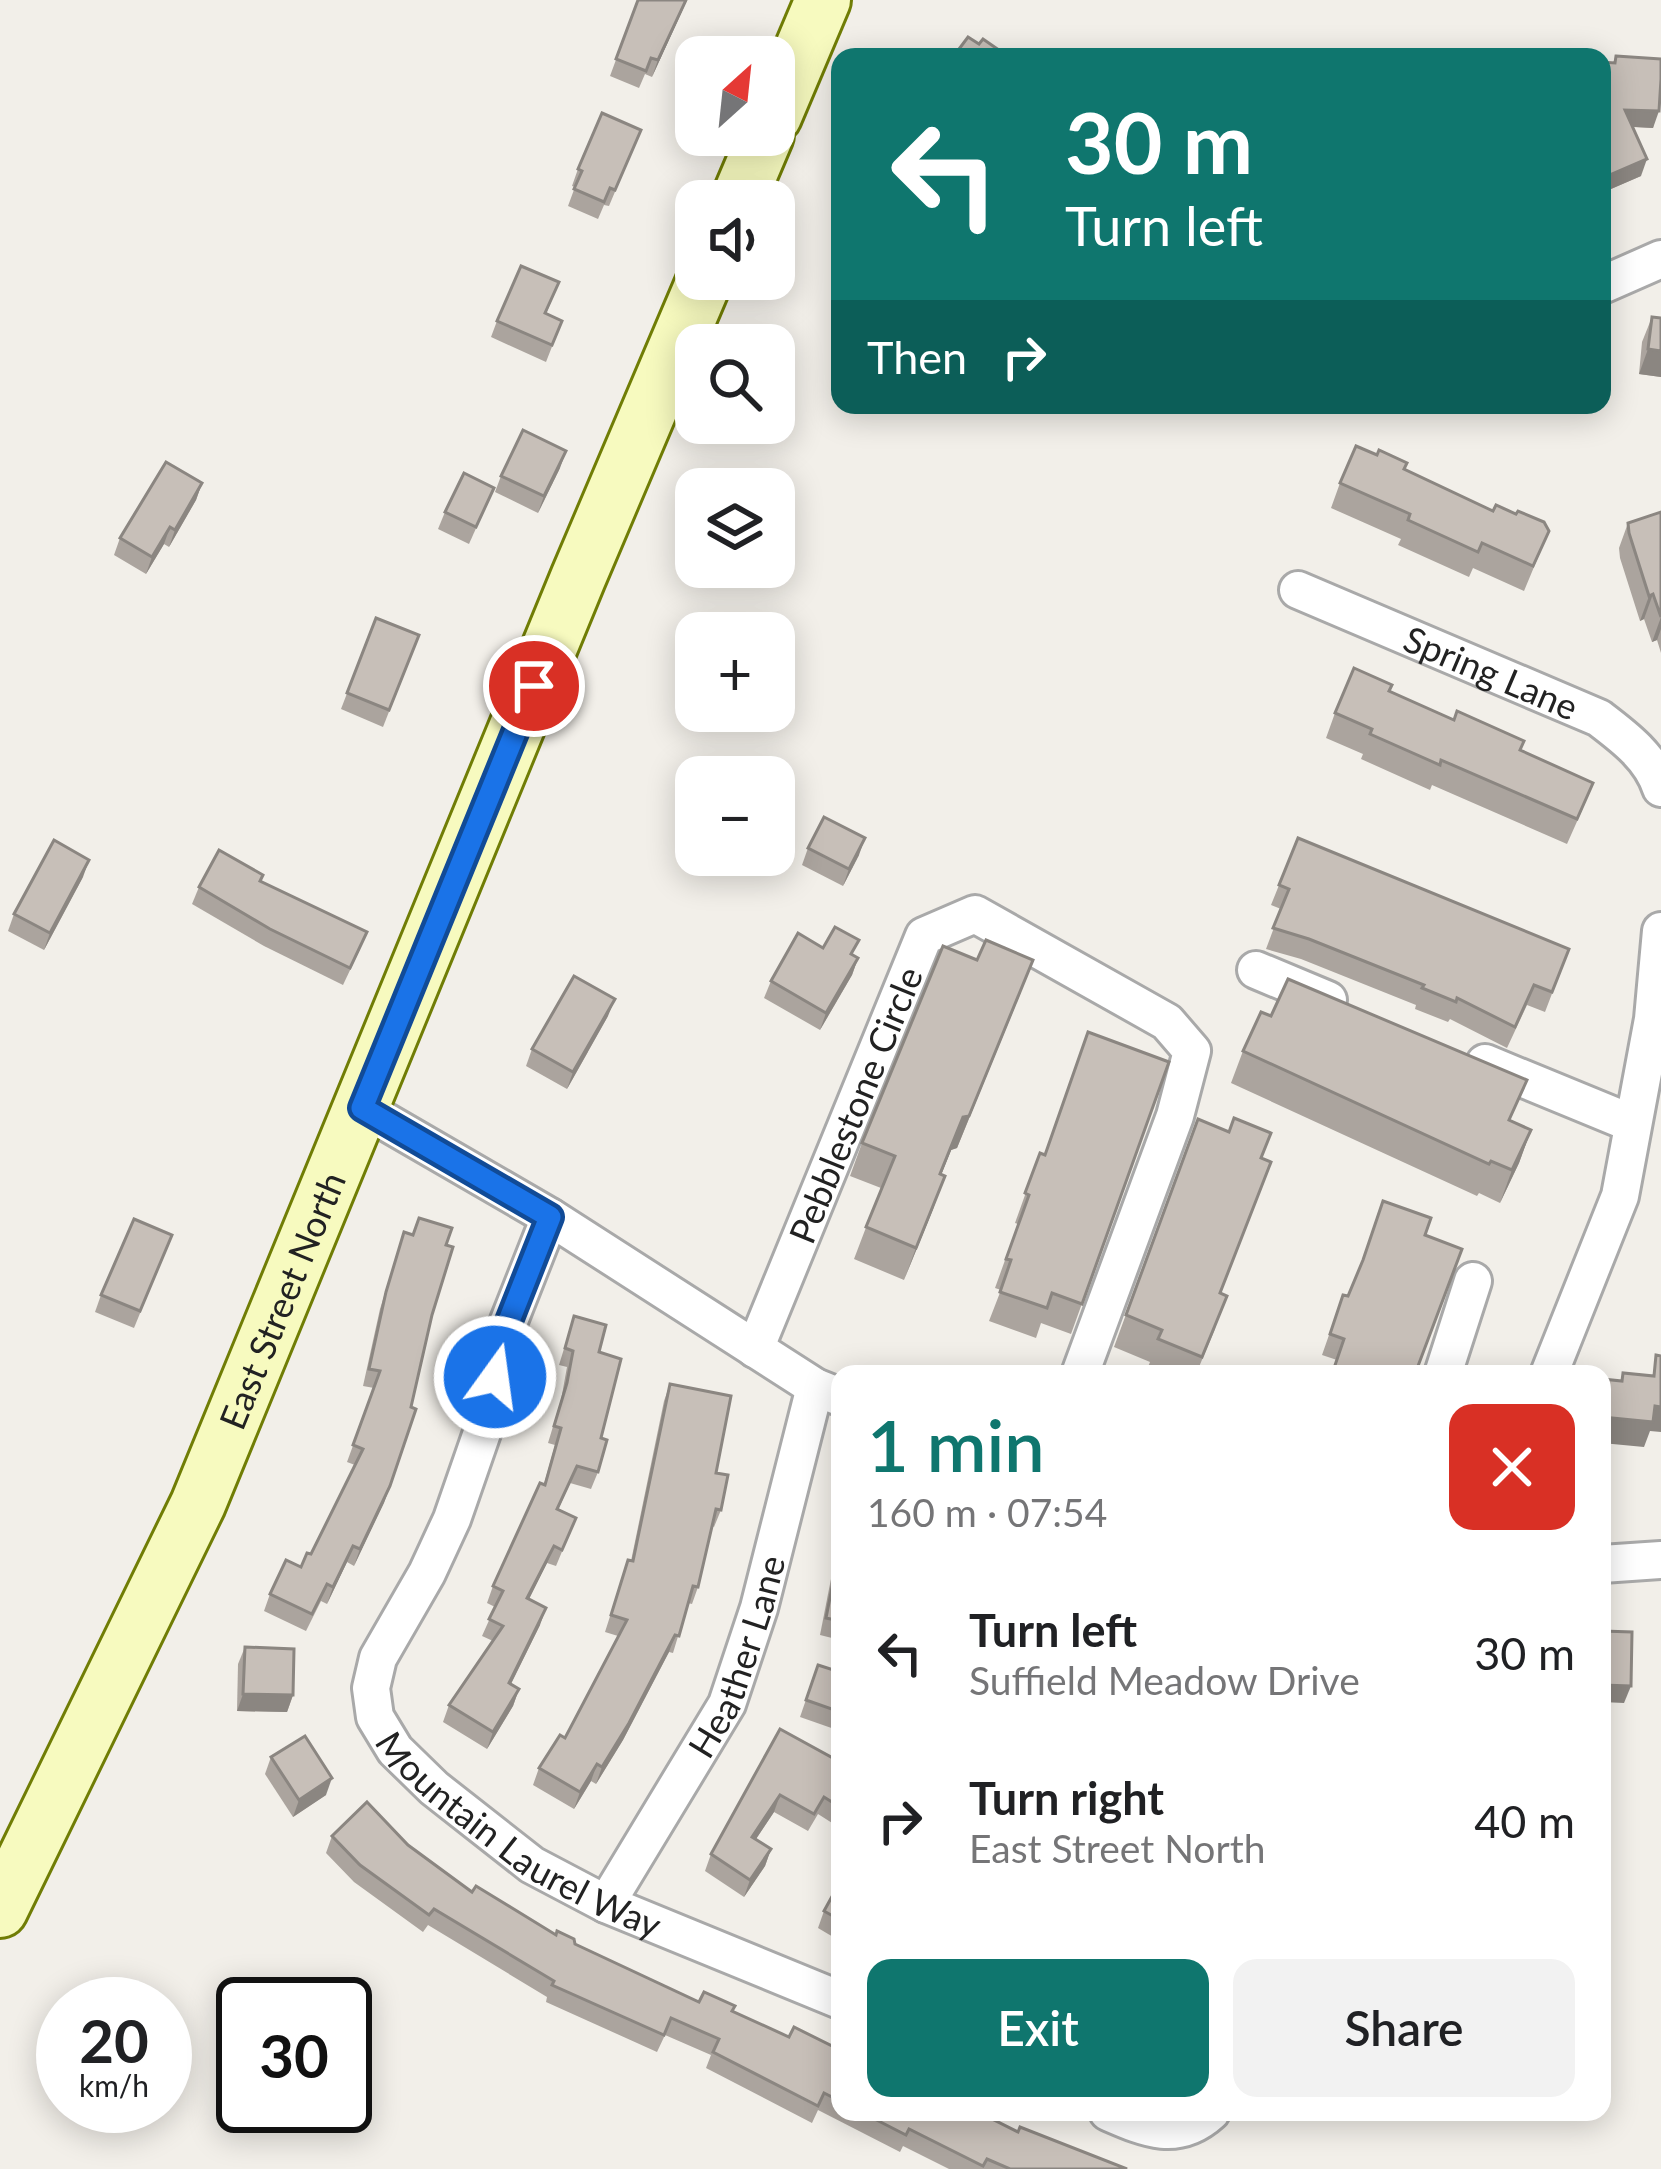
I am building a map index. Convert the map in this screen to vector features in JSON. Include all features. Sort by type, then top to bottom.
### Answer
[{"type":"main road","points":[[795,66],[823,0]]},
{"type":"main road","name":"East Street North","points":[[0,1910],[199,1504],[696,300]]},
{"type":"street","points":[[1611,281],[1661,259]]},
{"type":"street","name":"Spring Lane","points":[[1298,590],[1599,718],[1627,738],[1656,773],[1661,788]]},
{"type":"street","name":"Pebblestone Circle","points":[[755,1349],[924,936],[975,914],[1167,1022],[1192,1051],[1175,1116],[1083,1365]]},
{"type":"street","points":[[1553,1365],[1620,1196],[1653,1019],[1661,931]]},
{"type":"street","points":[[1256,970],[1366,1015]]},
{"type":"street","points":[[1455,1051],[1631,1123]]},
{"type":"street","points":[[362,1108],[550,1217],[828,1392]]},
{"type":"street","name":"Mountain Laurel Way","points":[[550,1217],[505,1331],[485,1424],[452,1519],[378,1658],[371,1688],[375,1717],[394,1750],[434,1788],[532,1865],[606,1904],[831,1996]]},
{"type":"street","points":[[1446,1365],[1473,1281]]},
{"type":"street","name":"Heather Lane","points":[[606,1904],[727,1704],[828,1392]]},
{"type":"street","points":[[1611,1563],[1661,1560]]},
{"type":"street","points":[[1129,2121],[1152,2131],[1195,2127],[1201,2121]]},
{"type":"building","points":[[638,0],[686,0],[658,60],[651,58],[646,71],[616,59]]},
{"type":"building","points":[[968,37],[979,44],[983,39],[996,48],[960,48]]},
{"type":"building","points":[[1616,56],[1661,59],[1661,79],[1659,111],[1625,110],[1647,159],[1611,175],[1611,63]]},
{"type":"building","points":[[602,113],[641,130],[615,190],[610,188],[604,202],[574,189]]},
{"type":"building","points":[[521,266],[559,282],[545,313],[562,321],[552,345],[497,321]]},
{"type":"building","points":[[1652,317],[1661,318],[1661,351],[1648,349]]},
{"type":"building","points":[[523,430],[566,451],[544,496],[501,476]]},
{"type":"building","points":[[1356,446],[1407,463],[1404,469],[1493,511],[1496,505],[1544,522],[1549,531],[1533,566],[1482,543],[1478,552],[1340,483]]},
{"type":"building","points":[[166,462],[202,483],[175,530],[170,527],[152,557],[120,538]]},
{"type":"building","points":[[464,473],[494,488],[476,527],[445,512]]},
{"type":"building","points":[[1661,512],[1661,617],[1653,594],[1649,596],[1628,523]]},
{"type":"building","points":[[376,618],[419,635],[389,710],[347,693]]},
{"type":"building","points":[[1354,668],[1392,685],[1389,691],[1454,720],[1457,711],[1524,741],[1520,750],[1593,783],[1577,819],[1441,760],[1440,765],[1335,713]]},
{"type":"building","points":[[824,817],[865,838],[849,869],[808,848]]},
{"type":"building","points":[[1298,838],[1569,949],[1552,992],[1534,985],[1515,1027],[1457,998],[1456,1002],[1422,988],[1424,985],[1273,928],[1289,889],[1279,885]]},
{"type":"building","points":[[54,840],[89,860],[50,933],[14,914]]},
{"type":"building","points":[[219,850],[263,875],[260,881],[367,932],[350,968],[199,887]]},
{"type":"building","points":[[835,927],[859,940],[851,954],[858,958],[826,1013],[771,981],[798,933],[823,948]]},
{"type":"building","points":[[986,940],[1033,960],[969,1116],[963,1117],[916,1248],[866,1227],[895,1156],[862,1143],[943,946],[977,960]]},
{"type":"building","points":[[574,976],[615,999],[573,1072],[532,1049]]},
{"type":"building","points":[[1288,979],[1527,1080],[1509,1120],[1531,1130],[1512,1170],[1489,1164],[1243,1051],[1261,1012],[1271,1016]]},
{"type":"building","points":[[1088,1032],[1169,1062],[1082,1304],[1052,1293],[1047,1308],[1000,1292],[1011,1260],[1006,1259],[1029,1195],[1025,1193],[1040,1153],[1045,1155]]},
{"type":"building","points":[[1234,1118],[1271,1133],[1261,1158],[1271,1162],[1220,1293],[1227,1296],[1202,1357],[1158,1339],[1162,1330],[1126,1315],[1198,1119],[1229,1132]]},
{"type":"building","points":[[1383,1201],[1431,1218],[1425,1235],[1462,1249],[1418,1365],[1335,1365],[1344,1339],[1330,1334],[1343,1295],[1348,1296]]},
{"type":"building","points":[[419,1218],[452,1228],[446,1245],[453,1247],[432,1315],[411,1407],[416,1409],[390,1486],[360,1549],[353,1546],[333,1587],[327,1584],[312,1614],[270,1594],[286,1560],[301,1567],[307,1553],[311,1554],[363,1449],[353,1445],[380,1371],[369,1369],[386,1292],[404,1232],[413,1235]]},
{"type":"building","points":[[134,1219],[172,1235],[140,1311],[101,1295]]},
{"type":"building","points":[[574,1316],[606,1325],[599,1352],[621,1359],[601,1438],[607,1440],[598,1472],[577,1466],[557,1509],[576,1518],[562,1550],[554,1546],[527,1598],[546,1608],[509,1683],[519,1689],[493,1732],[449,1705],[503,1626],[489,1619],[503,1591],[493,1586],[540,1483],[545,1485],[561,1428],[554,1426],[573,1351],[565,1348]]},
{"type":"building","points":[[1656,1355],[1661,1356],[1661,1407],[1655,1406],[1653,1422],[1611,1418],[1611,1380],[1622,1381],[1623,1373],[1654,1376]]},
{"type":"building","points":[[670,1384],[731,1396],[716,1473],[728,1475],[721,1510],[716,1509],[698,1587],[693,1586],[679,1636],[675,1635],[602,1767],[597,1764],[580,1792],[539,1768],[560,1735],[565,1738],[627,1620],[611,1615],[628,1560],[633,1561]]},
{"type":"building","points":[[1611,1631],[1632,1632],[1631,1686],[1611,1685]]},
{"type":"building","points":[[245,1647],[294,1649],[293,1695],[243,1694]]},
{"type":"building","points":[[818,1665],[831,1669],[831,1709],[806,1700]]},
{"type":"building","points":[[780,1729],[831,1757],[831,1801],[824,1797],[814,1814],[780,1795],[752,1837],[771,1849],[750,1880],[711,1854]]},
{"type":"building","points":[[305,1736],[332,1778],[299,1800],[271,1757]]},
{"type":"building","points":[[367,1802],[408,1845],[472,1892],[476,1886],[556,1935],[557,1931],[699,2002],[704,1992],[735,2006],[732,2011],[789,2037],[794,2027],[831,2046],[831,2096],[824,2093],[818,2106],[713,2052],[719,2039],[671,2018],[664,2035],[552,1985],[554,1981],[434,1909],[429,1915],[360,1865],[332,1836]]},
{"type":"building","points":[[879,2121],[996,2121],[1127,2169],[1010,2169],[987,2159],[983,2166],[909,2129],[906,2135]]},
{"type":"route","points":[[495,1377],[505,1331],[550,1217],[362,1108],[534,686]]}]
